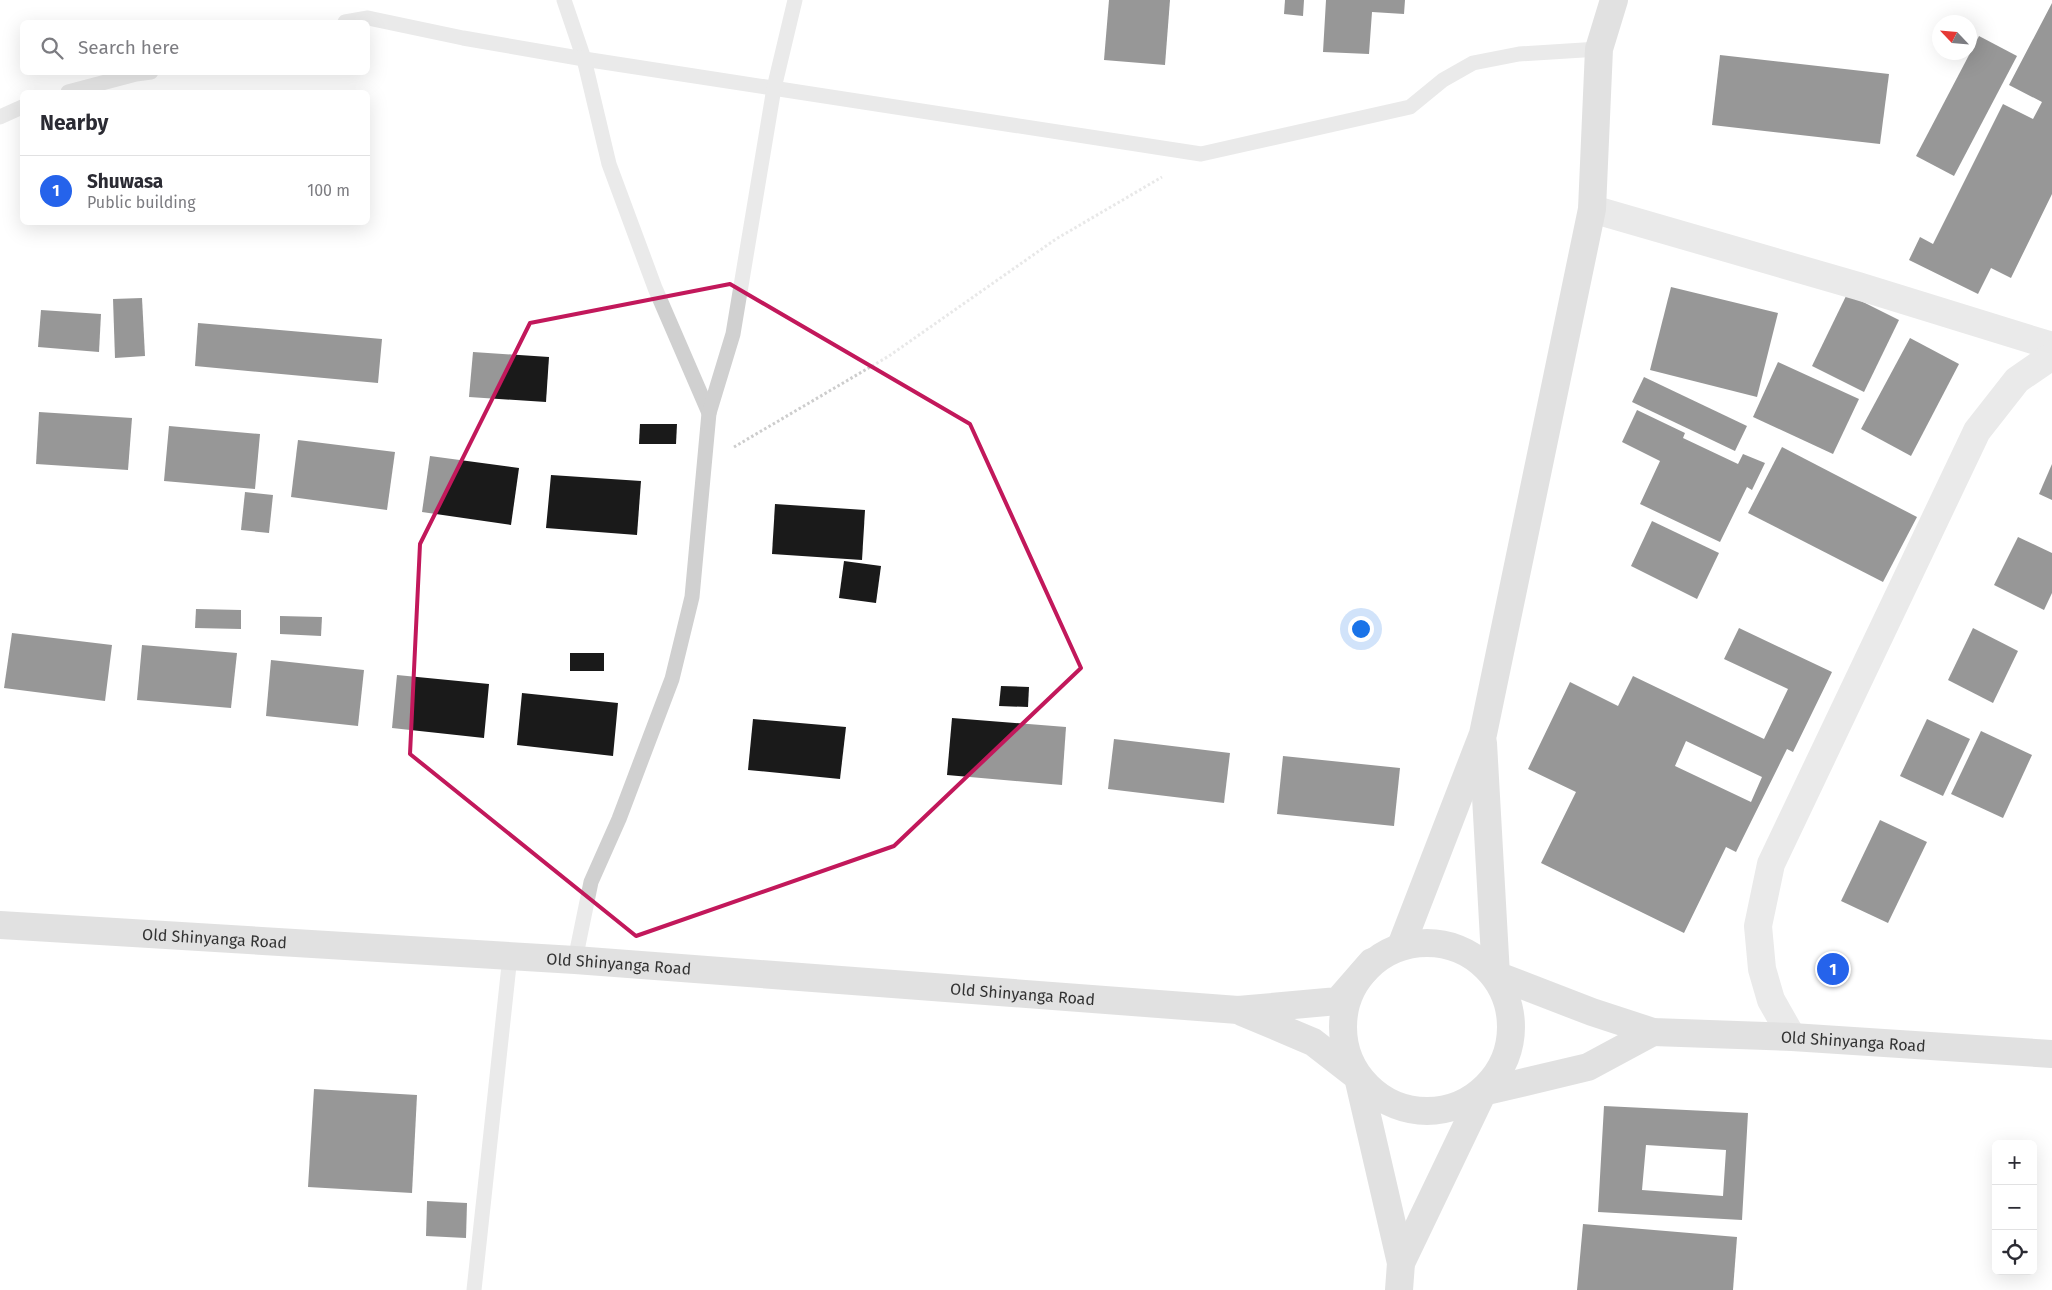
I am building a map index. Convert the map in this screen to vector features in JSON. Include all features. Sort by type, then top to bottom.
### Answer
[{"type":"main road","points":[[1401,946],[1483,734],[1592,209],[1599,49],[1614,0]]},
{"type":"main road","points":[[1483,734],[1496,975]]},
{"type":"main road","name":"Old Shinyanga Road","points":[[0,925],[575,960],[1238,1010],[1338,1001],[1372,962],[1401,946],[1436,942],[1469,952],[1496,975],[1592,1012],[1653,1032],[1792,1037],[2052,1054]]},
{"type":"main road","name":"Old Shinyanga Road","points":[[1358,1077],[1345,1049],[1343,1017],[1352,987],[1372,962]]},
{"type":"main road","name":"Old Shinyanga Road","points":[[1483,1092],[1503,1067],[1512,1036],[1509,1004],[1496,975]]},
{"type":"main road","name":"Old Shinyanga Road","points":[[1238,1010],[1313,1042],[1358,1077],[1383,1101],[1417,1112],[1452,1109],[1483,1092],[1588,1067],[1653,1032]]},
{"type":"main road","points":[[1358,1077],[1401,1263],[1399,1290]]},
{"type":"main road","points":[[1401,1263],[1483,1092]]},
{"type":"street","points":[[1592,209],[1858,286],[2052,346]]},
{"type":"street","points":[[1792,1037],[1771,1000],[1762,969],[1758,926],[1771,864],[1977,431],[2017,380],[2052,356]]},
{"type":"lane","points":[[564,0],[584,59],[609,164],[655,288],[709,413]]},
{"type":"lane","points":[[575,960],[591,882],[620,819],[672,679],[692,598],[709,413],[733,334],[774,88],[795,0]]},
{"type":"lane","points":[[356,20],[368,18],[463,38],[584,59],[1201,154],[1410,107],[1443,80],[1472,63],[1519,54],[1599,49]]},
{"type":"lane","points":[[76,90],[132,75]]},
{"type":"lane","points":[[0,117],[20,108]]},
{"type":"lane","points":[[474,1290],[510,956]]},
{"type":"path","points":[[704,465],[890,356],[1056,239],[1201,154]]},
{"type":"highlighted area","points":[[730,284],[970,424],[1081,668],[894,846],[636,936],[410,754],[420,544],[530,323]]},
{"type":"building","points":[[1109,0],[1170,0],[1165,65],[1104,60]]},
{"type":"building","points":[[1285,0],[1304,0],[1303,16],[1284,14]]},
{"type":"building","points":[[1326,0],[1405,0],[1404,14],[1372,12],[1369,54],[1323,52]]},
{"type":"building","points":[[2052,3],[2052,194],[2011,278],[1991,268],[1978,294],[1909,260],[1920,237],[1933,244],[2003,104],[2033,119],[2042,102],[2009,85]]},
{"type":"building","points":[[1979,36],[2017,56],[1954,176],[1916,156],[1966,60],[1977,60],[1977,40]]},
{"type":"building","points":[[1720,55],[1889,74],[1880,144],[1712,125]]},
{"type":"building","points":[[1671,287],[1778,313],[1757,397],[1650,370]]},
{"type":"building","points":[[1847,294],[1899,320],[1864,392],[1812,366]]},
{"type":"building","points":[[142,298],[145,356],[115,358],[113,299]]},
{"type":"building","points":[[41,310],[101,314],[99,352],[38,347]]},
{"type":"building","points":[[198,323],[382,339],[378,383],[195,366]]},
{"type":"building","points":[[1910,338],[1959,364],[1911,456],[1861,429]]},
{"type":"building","points":[[473,352],[549,357],[546,402],[469,397]]},
{"type":"building","points":[[1778,362],[1859,399],[1833,454],[1753,417]]},
{"type":"building","points":[[1644,377],[1747,426],[1735,451],[1632,402]]},
{"type":"building","points":[[1637,410],[1685,433],[1683,438],[1738,464],[1743,454],[1765,463],[1752,490],[1747,487],[1720,542],[1640,504],[1660,461],[1622,442]]},
{"type":"building","points":[[39,412],[132,418],[128,470],[36,464]]},
{"type":"building","points":[[640,424],[677,424],[676,444],[639,444]]},
{"type":"building","points":[[169,426],[260,434],[255,489],[164,481]]},
{"type":"building","points":[[298,440],[395,452],[387,510],[291,497]]},
{"type":"building","points":[[1782,447],[1917,517],[1883,582],[1748,513]]},
{"type":"building","points":[[430,456],[519,468],[511,525],[422,512]]},
{"type":"building","points":[[2052,464],[2052,500],[2039,494]]},
{"type":"building","points":[[551,475],[641,481],[637,535],[546,528]]},
{"type":"building","points":[[245,492],[273,495],[269,533],[241,530]]},
{"type":"building","points":[[775,504],[865,510],[862,560],[772,554]]},
{"type":"building","points":[[1652,521],[1719,553],[1697,599],[1631,566]]},
{"type":"building","points":[[2018,537],[2052,553],[2052,593],[2044,610],[1994,585]]},
{"type":"building","points":[[844,561],[881,566],[876,603],[839,598]]},
{"type":"building","points":[[196,609],[241,610],[241,629],[195,628]]},
{"type":"building","points":[[280,616],[322,617],[321,636],[280,634]]},
{"type":"building","points":[[1739,628],[1832,672],[1793,752],[1787,749],[1736,852],[1726,847],[1684,933],[1541,863],[1576,792],[1528,769],[1570,682],[1618,706],[1633,676],[1764,739],[1788,689],[1724,659]],"holes":[[[1686,741],[1762,777],[1751,802],[1675,766]]]},
{"type":"building","points":[[1973,628],[2018,651],[1993,703],[1948,680]]},
{"type":"building","points":[[12,633],[112,645],[105,701],[4,688]]},
{"type":"building","points":[[142,645],[237,653],[231,708],[137,700]]},
{"type":"building","points":[[570,653],[604,653],[604,671],[570,671]]},
{"type":"building","points":[[271,660],[364,670],[358,726],[266,716]]},
{"type":"building","points":[[397,675],[489,684],[484,738],[392,728]]},
{"type":"building","points":[[1001,686],[1029,687],[1028,707],[999,706]]},
{"type":"building","points":[[522,693],[618,703],[613,756],[517,745]]},
{"type":"building","points":[[952,718],[1066,727],[1062,785],[947,775]]},
{"type":"building","points":[[753,719],[846,727],[840,779],[748,770]]},
{"type":"building","points":[[1927,719],[1970,739],[1943,796],[1900,776]]},
{"type":"building","points":[[1981,731],[2032,755],[2003,818],[1951,794]]},
{"type":"building","points":[[1114,739],[1230,753],[1224,803],[1108,789]]},
{"type":"building","points":[[1283,756],[1400,768],[1394,826],[1277,814]]},
{"type":"building","points":[[1880,820],[1927,842],[1888,923],[1841,901]]},
{"type":"building","points":[[314,1089],[417,1095],[412,1193],[308,1187]]},
{"type":"building","points":[[1604,1106],[1748,1113],[1742,1220],[1598,1212]],"holes":[[[1646,1145],[1726,1150],[1723,1196],[1642,1190]]]},
{"type":"building","points":[[427,1201],[467,1203],[466,1238],[426,1236]]},
{"type":"building","points":[[1583,1224],[1737,1237],[1733,1290],[1577,1290]]},
{"type":"place","name":"Shuwasa","points":[[1833,969]]}]
